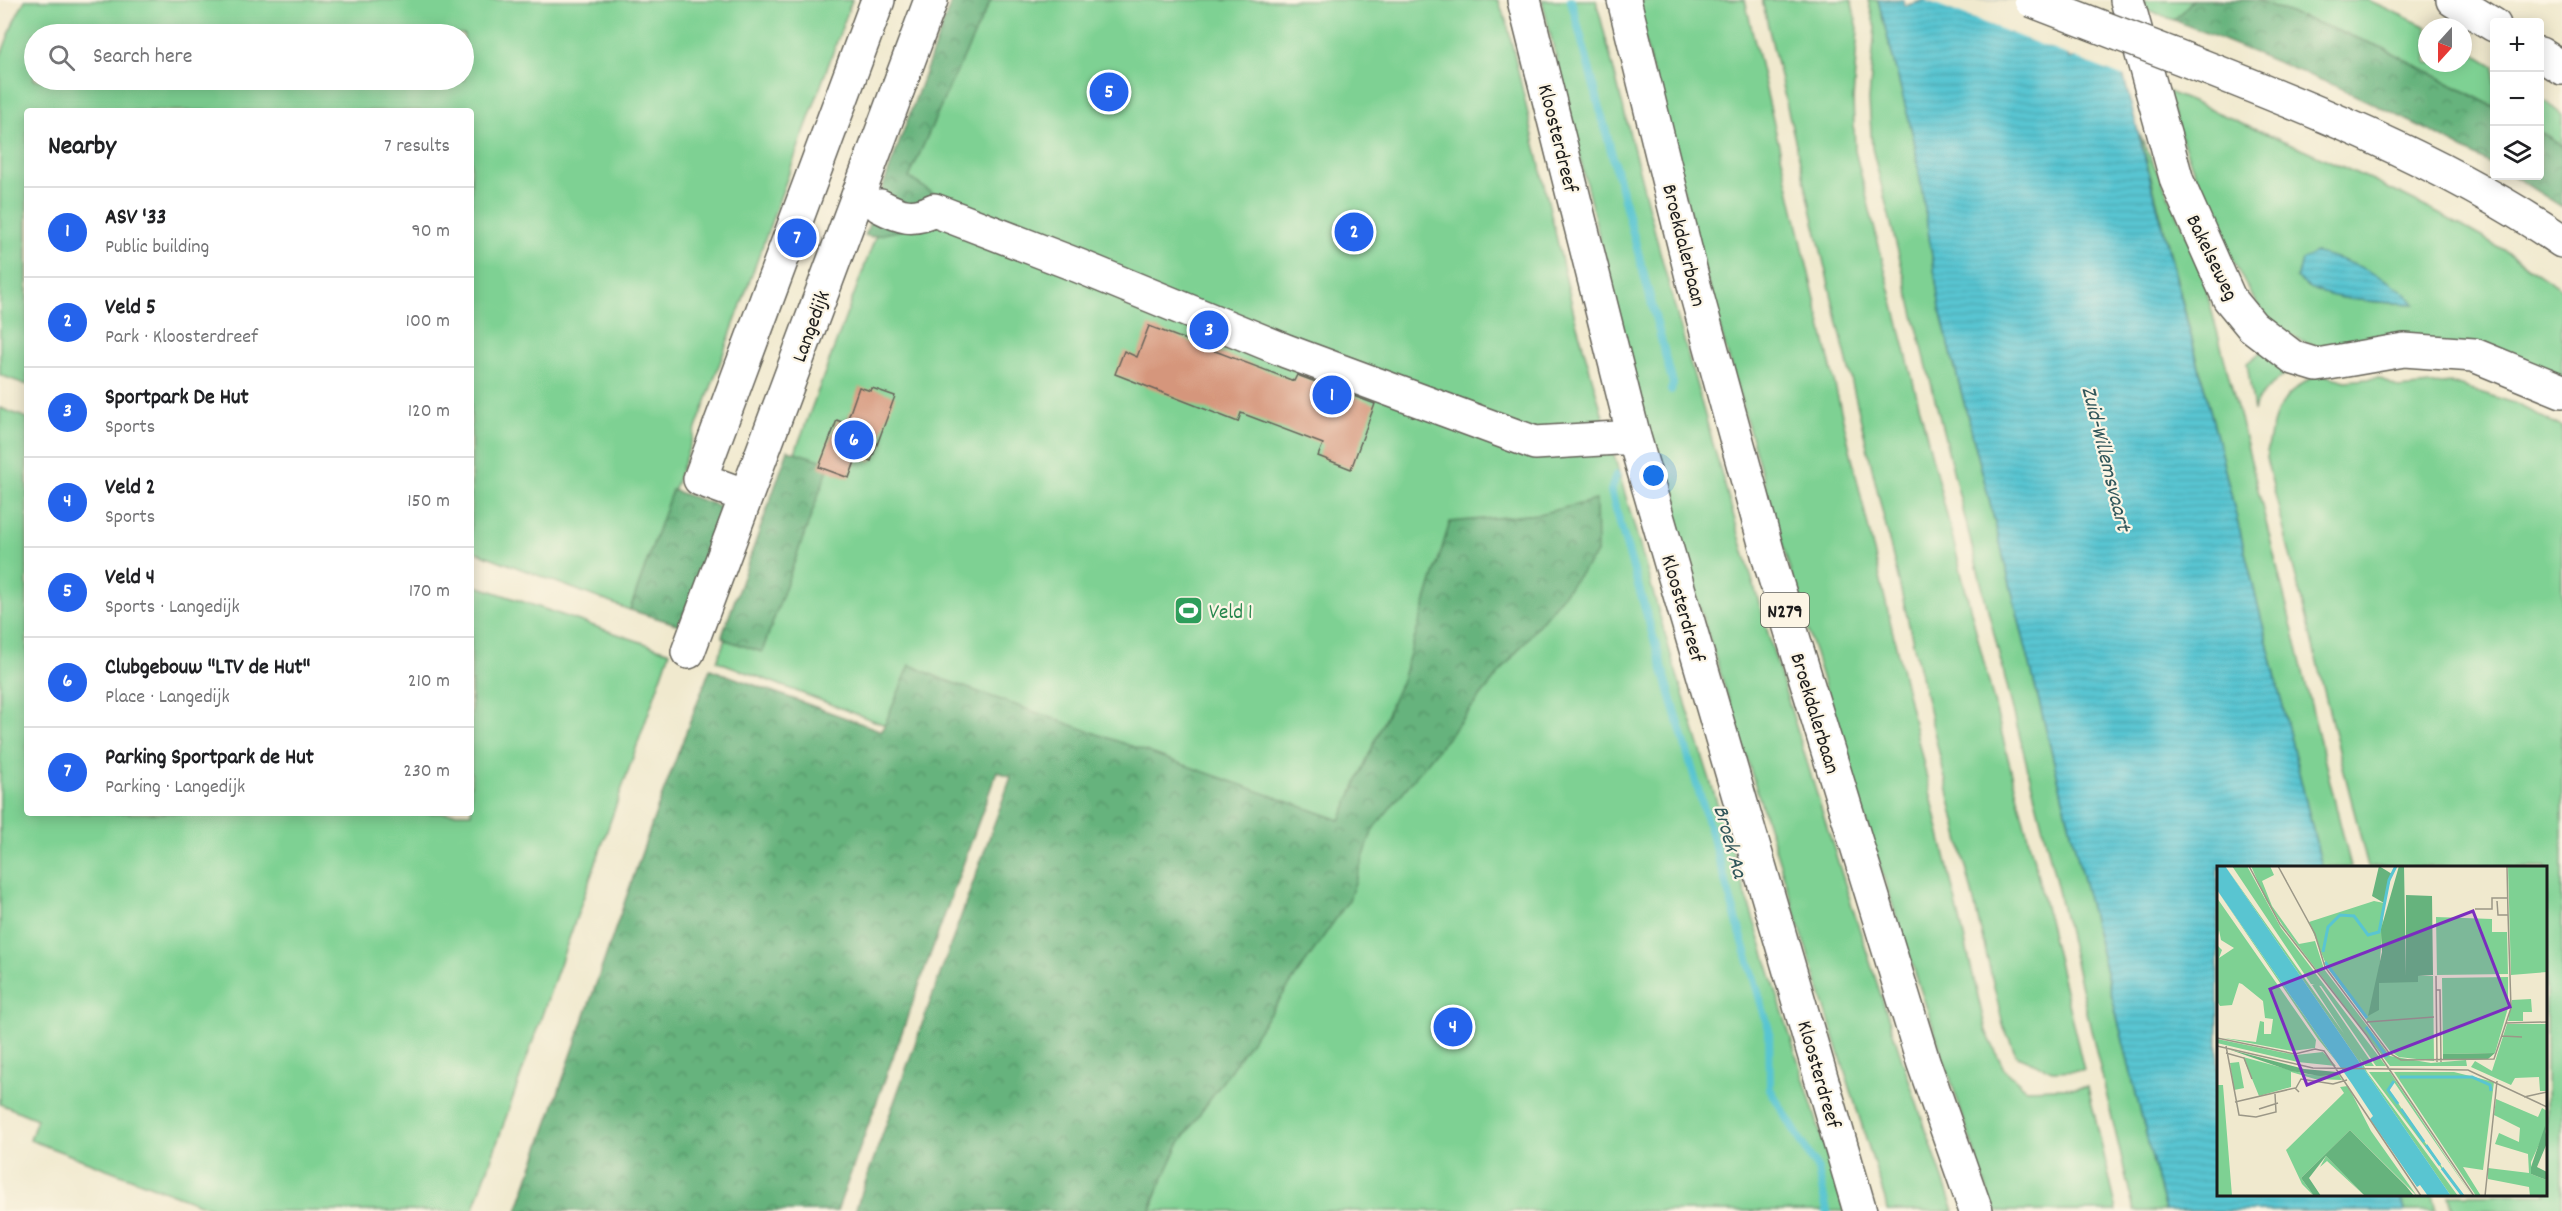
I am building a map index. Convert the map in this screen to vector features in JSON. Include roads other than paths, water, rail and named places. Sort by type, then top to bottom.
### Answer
[{"type":"street","points":[[747,496],[700,479],[878,0]]},
{"type":"street","name":"Langedijk","points":[[688,652],[932,0]]},
{"type":"street","name":"Kloosterdreef","points":[[1524,0],[1634,436],[1860,1211]]},
{"type":"street","name":"Broekdalerbaan","points":[[1624,0],[1694,285],[1771,565],[1923,1061],[1976,1211]]},
{"type":"street","points":[[2031,0],[2314,112],[2418,160],[2508,207],[2562,242]]},
{"type":"street","name":"Bakelseweg","points":[[2127,0],[2177,181],[2229,298],[2252,326],[2294,358],[2317,365],[2404,350],[2474,355],[2562,391]]},
{"type":"street","points":[[2453,0],[2490,23]]},
{"type":"street","points":[[2544,57],[2562,68]]},
{"type":"street","points":[[880,206],[897,215],[919,218],[934,210],[1079,266],[1307,360],[1535,442],[1634,436]]},
{"type":"water","name":"Zuid-Willemsvaart","points":[[1878,0],[1904,0],[1905,6],[1925,0],[2055,0],[2069,59],[2091,53],[2123,74],[2215,429],[2322,866],[2217,866],[2217,1196],[2401,1196],[2405,1211],[2165,1211],[1941,314],[1914,140]]},
{"type":"water","points":[[2315,253],[2340,259],[2370,271],[2408,295],[2415,304],[2337,297],[2308,287],[2297,279],[2302,260]]},
{"type":"waterway","points":[[1571,0],[1673,384],[1671,390]]},
{"type":"waterway","name":"Broek Aa","points":[[1616,475],[1611,491],[1618,517],[1769,1030],[1770,1089],[1818,1170],[1827,1211]]},
{"type":"place","name":"Veld 4","points":[[1109,92]]},
{"type":"place","name":"Veld 5","points":[[1354,232]]},
{"type":"place","name":"Parking Sportpark de Hut","points":[[797,238]]},
{"type":"place","name":"Sportpark De Hut","points":[[1209,330]]},
{"type":"place","name":"ASV '33","points":[[1332,395]]},
{"type":"place","name":"Clubgebouw \"LTV de Hut\"","points":[[854,440]]},
{"type":"place","name":"Veld 1","points":[[1188,611]]},
{"type":"place","name":"Veld 2","points":[[1453,1027]]}]
